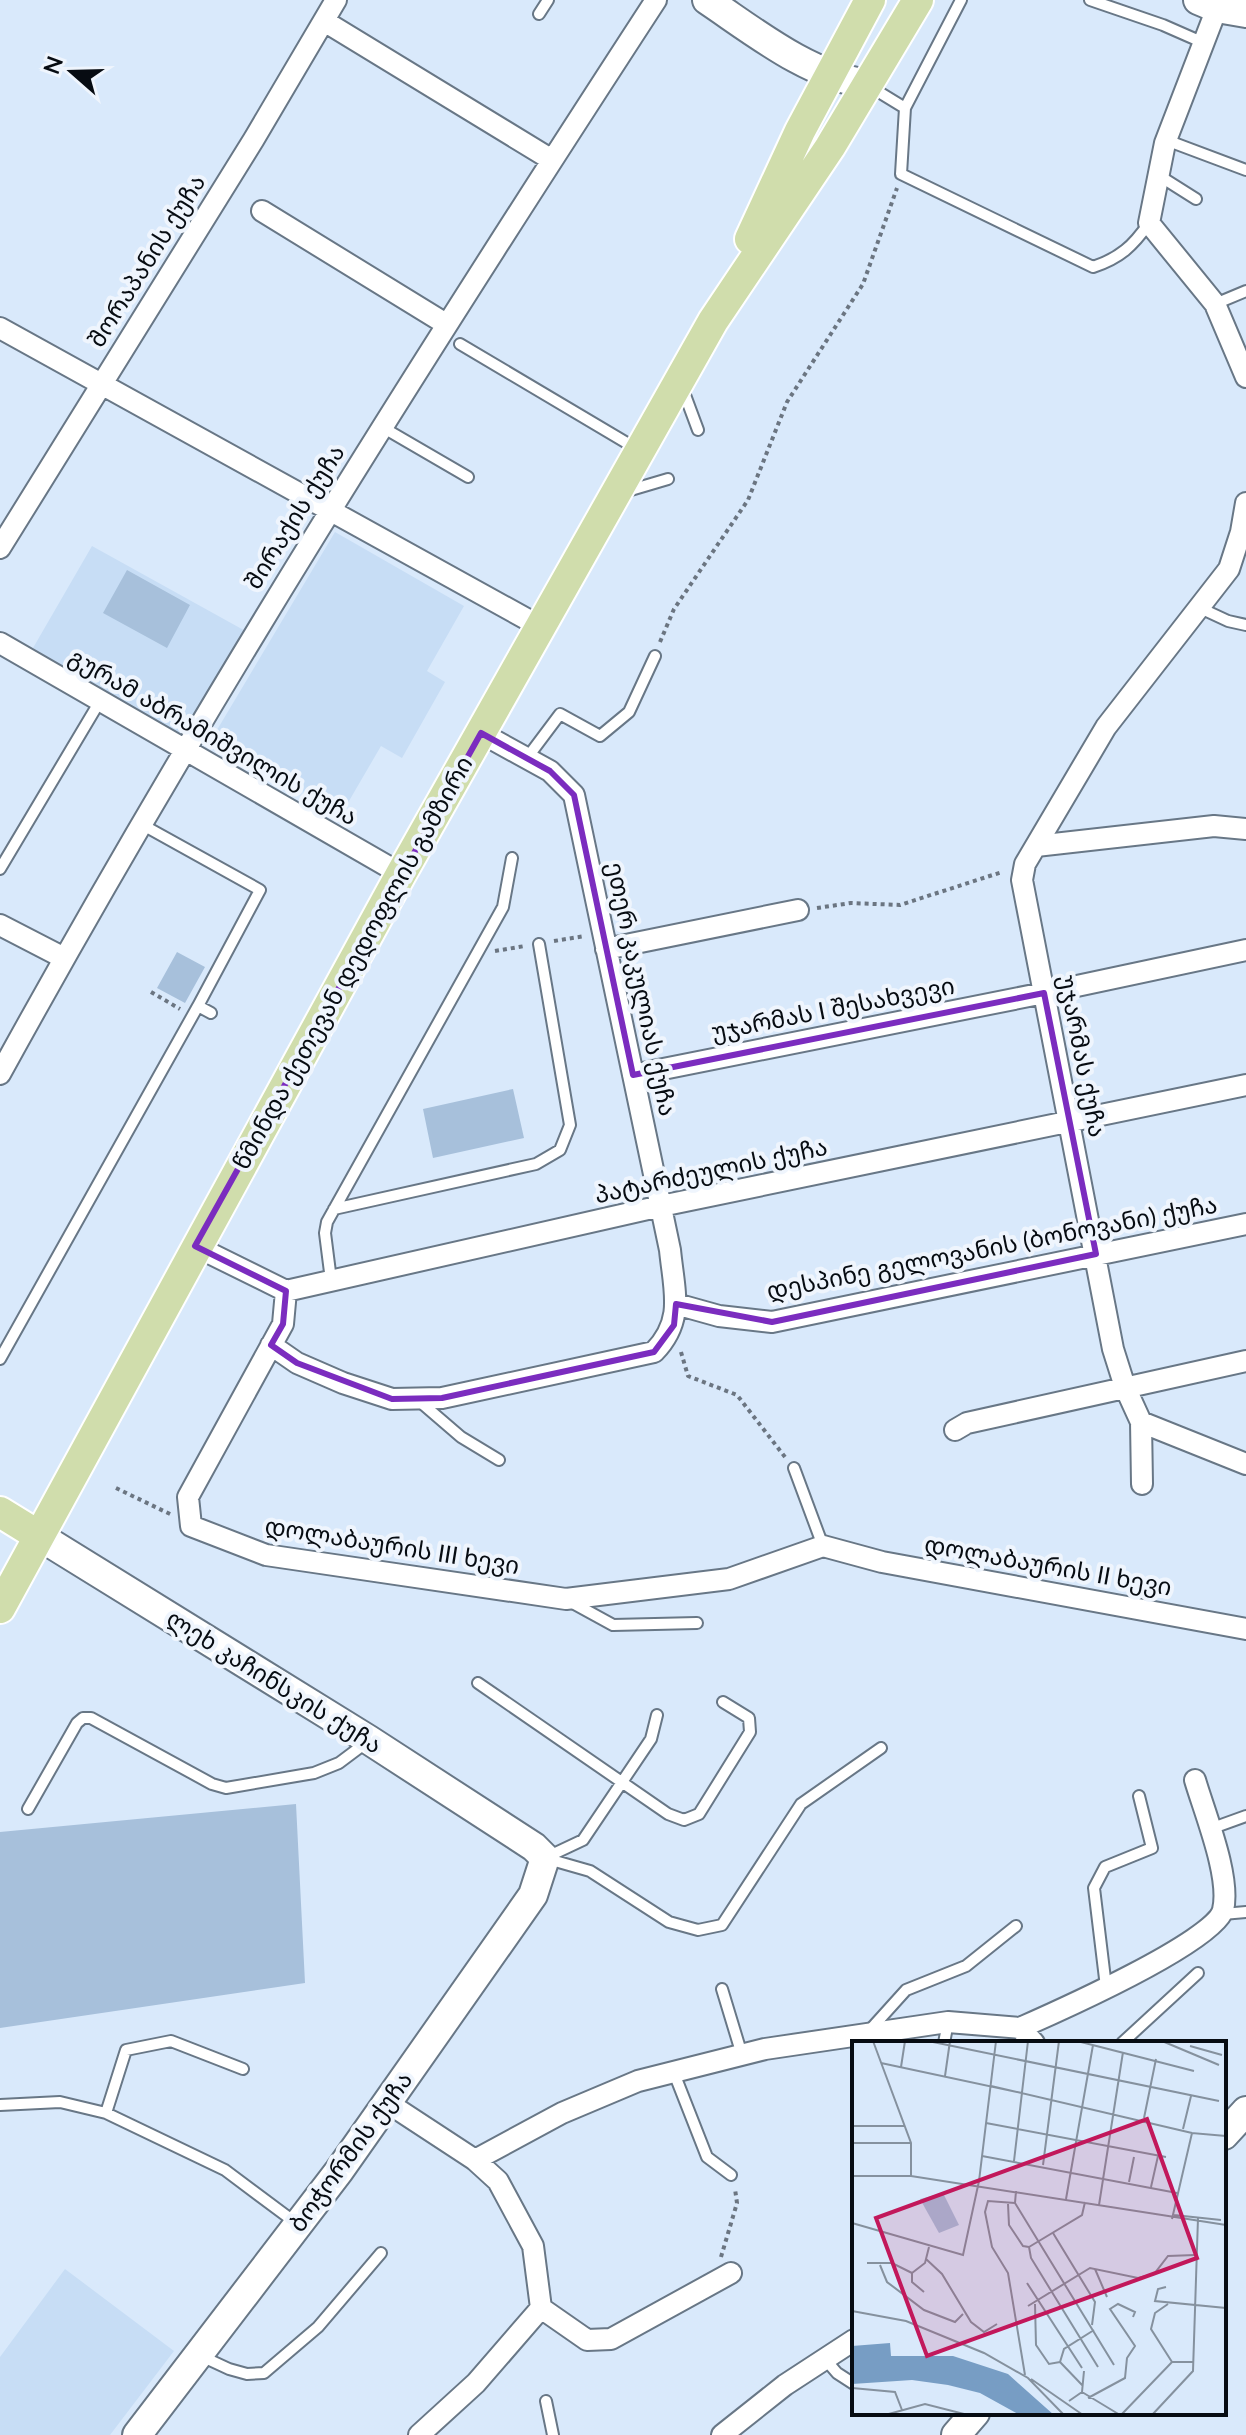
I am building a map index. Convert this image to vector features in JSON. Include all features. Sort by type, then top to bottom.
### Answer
[{"type":"main road","points":[[707,0],[829,75],[867,84]]},
{"type":"main road","name":"წმინდა ქეთევან დედოფლის გამზირი","points":[[0,1608],[195,1246],[401,874],[713,321],[800,131],[870,0]]},
{"type":"main road","name":"წმინდა ქეთევან დედოფლის გამზირი","points":[[713,321],[830,147],[918,0]]},
{"type":"main road","points":[[1208,4],[1246,13]]},
{"type":"main road","name":"ლეხ კაჩინსკის ქუჩა","points":[[0,1512],[369,1740],[534,1847],[545,1858]]},
{"type":"main road","name":"ბოჭორმის ქუჩა","points":[[137,2435],[388,2103],[533,1895],[545,1858]]},
{"type":"main road","points":[[1226,2133],[1246,2111]]},
{"type":"main road","points":[[956,2435],[973,2415]]},
{"type":"street","name":"შორაპანის ქუჩა","points":[[0,548],[336,0]]},
{"type":"street","name":"შირაქის ქუჩა","points":[[0,1074],[184,750],[329,510],[656,0]]},
{"type":"street","points":[[1208,4],[1204,43],[1166,140],[1149,223],[1215,304],[1246,377]]},
{"type":"street","points":[[324,21],[552,160]]},
{"type":"street","points":[[262,211],[446,324]]},
{"type":"street","points":[[0,328],[541,627]]},
{"type":"street","points":[[1025,864],[1106,727],[1229,569],[1246,503]]},
{"type":"street","name":"გურამ აბრამიშვილის ქუჩა","points":[[0,643],[401,874]]},
{"type":"street","name":"ეთერ კაკულიას ქუჩა","points":[[481,733],[550,771],[574,795],[670,1250],[675,1314]]},
{"type":"street","points":[[1036,846],[1214,826],[1246,829]]},
{"type":"street","name":"უჯარმას ქუჩა","points":[[1025,864],[1022,880],[1113,1349],[1125,1387],[1141,1422],[1142,1484]]},
{"type":"street","points":[[606,949],[798,910]]},
{"type":"street","points":[[0,925],[64,958]]},
{"type":"street","name":"უჯარმას I შესახვევი","points":[[633,1075],[1246,950]]},
{"type":"street","name":"პატარძეულის ქუჩა","points":[[286,1291],[661,1206],[1246,1085]]},
{"type":"street","name":"დესპინე გელოვანის (ბონოვანი) ქუჩა","points":[[675,1314],[772,1322],[1246,1224]]},
{"type":"street","points":[[191,1526],[188,1497],[283,1324],[286,1291],[195,1246]]},
{"type":"street","points":[[271,1345],[297,1363],[343,1383],[392,1399],[442,1398],[654,1352],[667,1339],[675,1314]]},
{"type":"street","points":[[955,1430],[967,1423],[1246,1361]]},
{"type":"street","points":[[1141,1422],[1246,1464]]},
{"type":"street","name":"დოლაბაურის III ხევი","points":[[191,1526],[266,1555],[566,1599],[729,1579],[832,1549]]},
{"type":"street","name":"დოლაბაურის II ხევი","points":[[832,1549],[1246,1629]]},
{"type":"street","points":[[475,2160],[562,2113],[638,2081],[742,2055],[868,2032],[948,2022],[1027,2036],[1202,1933],[1223,1914],[1226,1886],[1195,1780]]},
{"type":"street","points":[[388,2103],[475,2160],[498,2181],[533,2246],[541,2308],[587,2340],[611,2339],[722,2278]]},
{"type":"street","points":[[419,2435],[476,2383],[541,2308]]},
{"type":"street","points":[[722,2435],[785,2385],[852,2341]]},
{"type":"lane","points":[[539,14],[548,0]]},
{"type":"lane","points":[[961,0],[905,108],[901,174],[1093,267],[1113,260],[1134,244],[1149,223]]},
{"type":"lane","points":[[1090,0],[1204,43]]},
{"type":"lane","points":[[867,84],[905,108]]},
{"type":"lane","points":[[1166,140],[1246,170]]},
{"type":"lane","points":[[1158,175],[1196,199]]},
{"type":"lane","points":[[1215,304],[1246,291]]},
{"type":"lane","points":[[460,344],[640,450]]},
{"type":"lane","points":[[680,380],[698,430]]},
{"type":"lane","points":[[382,427],[468,477]]},
{"type":"lane","points":[[615,495],[668,479]]},
{"type":"lane","points":[[1200,608],[1228,621],[1246,625]]},
{"type":"lane","points":[[527,758],[560,714],[600,736],[629,712],[655,656]]},
{"type":"lane","points":[[0,869],[100,701]]},
{"type":"lane","points":[[0,1359],[260,890],[141,824]]},
{"type":"lane","points":[[331,1280],[325,1233],[334,1209],[503,907],[512,858]]},
{"type":"lane","points":[[334,1209],[536,1164],[560,1150],[570,1125],[539,944]]},
{"type":"lane","points":[[198,1006],[211,1013]]},
{"type":"lane","points":[[417,1399],[461,1437],[499,1460]]},
{"type":"lane","points":[[794,1468],[832,1549]]},
{"type":"lane","points":[[566,1599],[613,1625],[697,1623]]},
{"type":"lane","points":[[478,1683],[668,1814],[684,1820],[699,1814],[750,1732],[749,1718],[723,1702]]},
{"type":"lane","points":[[545,1858],[583,1840],[651,1739],[657,1715]]},
{"type":"lane","points":[[28,1809],[77,1723],[83,1718],[91,1718],[212,1784],[226,1788],[314,1773],[339,1763],[369,1740]]},
{"type":"lane","points":[[545,1858],[590,1871],[669,1922],[698,1930],[722,1925],[801,1804],[881,1748]]},
{"type":"lane","points":[[1106,1989],[1094,1888],[1105,1867],[1152,1848],[1139,1796]]},
{"type":"lane","points":[[1210,1829],[1246,1816]]},
{"type":"lane","points":[[1223,1914],[1246,1912]]},
{"type":"lane","points":[[868,2032],[906,1990],[966,1966],[1016,1926]]},
{"type":"lane","points":[[1124,2041],[1198,1973]]},
{"type":"lane","points":[[722,1989],[742,2055]]},
{"type":"lane","points":[[944,2041],[948,2022]]},
{"type":"lane","points":[[106,2113],[126,2050],[171,2041],[243,2069]]},
{"type":"lane","points":[[674,2073],[707,2157],[731,2175]]},
{"type":"lane","points":[[0,2105],[60,2102],[106,2113],[225,2170],[298,2225]]},
{"type":"lane","points":[[199,2355],[247,2374],[264,2373],[318,2327],[381,2253]]},
{"type":"lane","points":[[825,2359],[837,2373],[852,2383]]},
{"type":"lane","points":[[546,2401],[553,2435]]},
{"type":"path","points":[[655,656],[674,609],[748,500],[787,402],[863,284],[901,174]]},
{"type":"path","points":[[798,910],[851,903],[900,905],[1025,864]]},
{"type":"path","points":[[151,992],[186,1012]]},
{"type":"path","points":[[675,1314],[688,1376],[737,1395],[794,1468]]},
{"type":"path","points":[[116,1488],[191,1526]]},
{"type":"path","points":[[722,2278],[737,2203],[731,2175]]},
{"type":"highlighted area","points":[[481,733],[550,771],[574,795],[633,1075],[1044,993],[1096,1254],[772,1322],[676,1304],[674,1325],[654,1352],[442,1398],[392,1399],[297,1363],[271,1345],[283,1324],[286,1291],[195,1246]]},
{"type":"shaded area","points":[[335,532],[464,606],[427,671],[445,682],[402,758],[381,746],[342,813],[211,740]]},
{"type":"shaded area","points":[[92,546],[249,633],[192,729],[174,733],[33,648]]},
{"type":"shaded area","points":[[127,570],[190,605],[167,648],[103,613]]},
{"type":"shaded area","points":[[177,952],[205,967],[185,1003],[157,988]]},
{"type":"shaded area","points":[[513,1089],[524,1138],[433,1158],[423,1109]]},
{"type":"shaded area","points":[[296,1804],[305,1983],[0,2028],[0,1832]]},
{"type":"shaded area","points":[[65,2269],[174,2351],[110,2435],[0,2435],[0,2357]]}]
